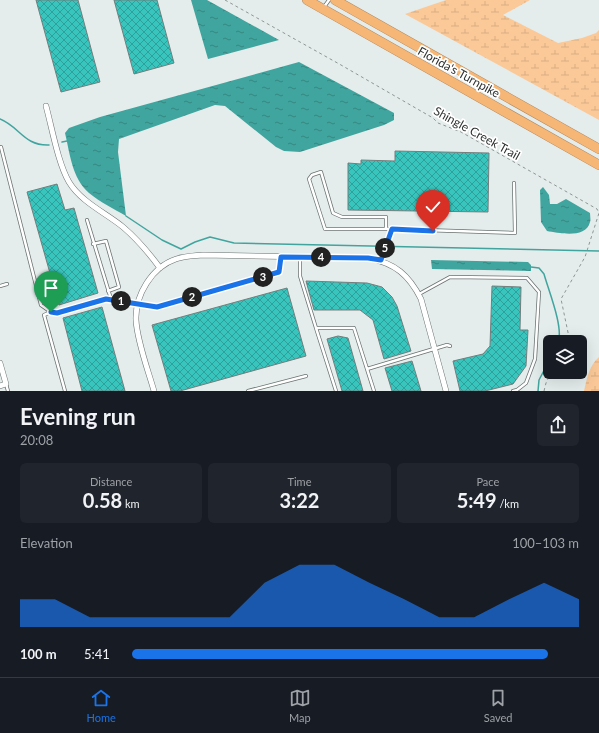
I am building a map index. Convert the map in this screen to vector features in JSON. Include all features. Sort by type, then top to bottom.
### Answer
[{"type":"highway","name":"Florida's Turnpike","points":[[307,0],[599,165]]},
{"type":"highway","name":"Florida's Turnpike","points":[[335,0],[599,149]]},
{"type":"street","points":[[46,106],[63,168],[69,183],[78,194],[122,226],[139,241],[160,268]]},
{"type":"street","points":[[154,391],[138,334],[136,319],[138,304],[144,288],[160,268],[174,260],[187,256],[203,255],[368,258],[381,260],[405,274],[414,286],[421,300],[446,391]]},
{"type":"street","points":[[0,363],[3,385]]},
{"type":"lane","points":[[323,9],[329,0]]},
{"type":"lane","points":[[1,147],[42,304],[51,312],[57,313],[106,299],[157,307],[279,272],[281,257]]},
{"type":"lane","points":[[386,229],[386,217],[342,217],[334,213],[321,172],[312,175],[308,179],[325,229],[386,229],[392,229],[515,234],[514,183]]},
{"type":"lane","points":[[86,220],[111,299]]},
{"type":"lane","points":[[381,260],[392,229]]},
{"type":"lane","points":[[93,244],[106,241],[119,287],[108,291]]},
{"type":"lane","points":[[300,257],[300,276],[336,391]]},
{"type":"lane","points":[[418,294],[450,277],[527,278],[539,292],[535,359],[526,383],[517,390],[513,391]]},
{"type":"lane","points":[[0,286],[7,284]]},
{"type":"lane","points":[[51,312],[44,315],[65,391]]},
{"type":"lane","points":[[316,328],[354,328],[374,391]]},
{"type":"lane","points":[[367,369],[447,345],[450,346]]},
{"type":"lane","points":[[248,391],[306,376]]},
{"type":"lane","points":[[3,385],[8,391]]},
{"type":"path","name":"Shingle Creek Trail","points":[[225,0],[341,65],[427,115],[438,123],[461,132],[597,209],[599,213],[586,254],[561,299],[569,335]]},
{"type":"path","points":[[544,391],[548,379]]},
{"type":"green space","points":[[446,0],[530,0],[503,15],[558,43],[582,38],[596,33],[599,30],[599,120],[405,14]]},
{"type":"green space","points":[[599,357],[599,391],[584,391],[587,377]]},
{"type":"water","points":[[191,0],[207,0],[279,40],[208,59]]},
{"type":"water","points":[[299,62],[394,113],[394,120],[384,125],[300,152],[284,151],[276,147],[225,106],[215,105],[119,139],[118,152],[126,216],[89,193],[83,187],[75,173],[65,133],[69,128],[100,117]]},
{"type":"water","points":[[543,187],[549,195],[550,204],[557,204],[566,199],[590,213],[590,221],[583,231],[572,234],[547,231],[541,222],[540,190]]},
{"type":"water","points":[[431,260],[528,262],[531,265],[531,271],[432,269]]},
{"type":"building","points":[[36,0],[78,0],[100,82],[61,92]]},
{"type":"building","points":[[114,0],[157,0],[174,63],[134,74]]},
{"type":"building","points":[[395,151],[489,153],[488,212],[348,210],[348,163],[361,164],[361,160],[395,161]]},
{"type":"building","points":[[57,184],[65,210],[74,208],[98,293],[59,305],[27,192]]},
{"type":"building","points":[[306,281],[367,283],[382,287],[392,297],[397,306],[411,351],[384,359],[373,320],[360,310],[314,310]]},
{"type":"building","points":[[492,286],[521,287],[520,330],[528,330],[526,366],[513,384],[485,391],[460,391],[453,361],[483,354],[490,346]]},
{"type":"building","points":[[287,288],[306,356],[180,391],[171,391],[152,325]]},
{"type":"building","points":[[102,307],[125,391],[82,391],[63,318]]},
{"type":"building","points":[[338,336],[348,338],[363,391],[342,391],[327,339]]},
{"type":"building","points":[[412,361],[421,391],[392,391],[385,368]]},
{"type":"waterway","points":[[0,119],[7,122],[28,139],[34,142],[49,145]]},
{"type":"waterway","points":[[62,142],[67,141]]},
{"type":"waterway","points":[[126,216],[162,240],[181,249],[210,237],[234,243],[599,251]]},
{"type":"waterway","points":[[531,267],[539,268],[544,274],[557,318],[559,335]]},
{"type":"waterway","points":[[538,391],[539,380],[543,372]]},
{"type":"route","points":[[51,312],[57,313],[106,299],[157,307],[279,272],[281,257],[368,258],[381,260],[392,229],[433,231]]}]
